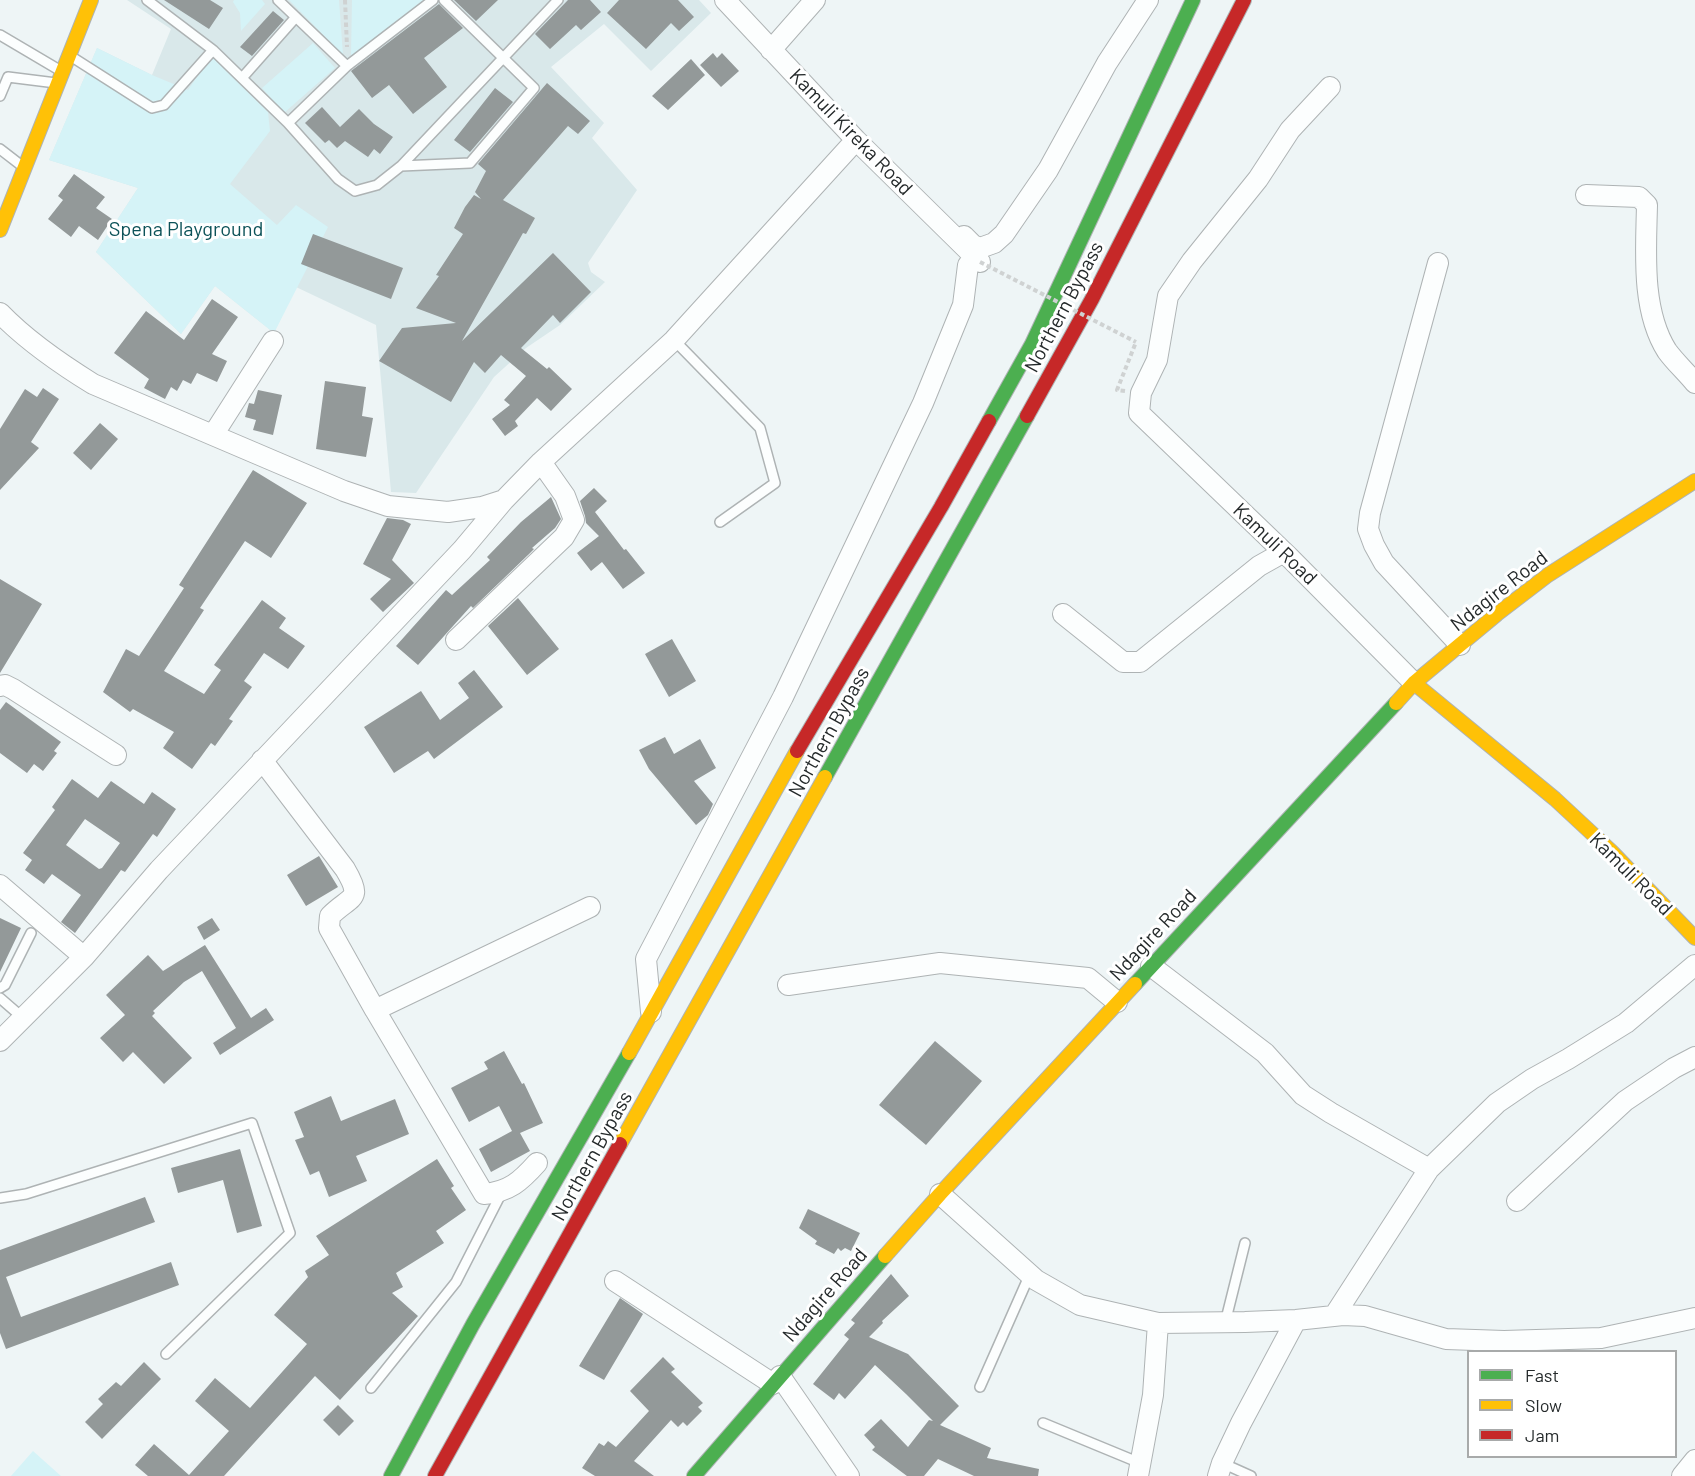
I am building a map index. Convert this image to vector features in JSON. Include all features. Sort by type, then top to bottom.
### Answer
[{"type":"main road","points":[[0,230],[91,0]]},
{"type":"main road","name":"Northern Bypass","points":[[391,1476],[473,1324],[651,1014],[773,792],[941,507],[1032,344],[1193,0]]},
{"type":"main road","name":"Northern Bypass","points":[[435,1476],[1087,309],[1244,0]]},
{"type":"main road","name":"Ndagire Road","points":[[694,1476],[940,1194],[1414,683],[1548,575],[1695,481]]},
{"type":"main road","name":"Kamuli Road","points":[[1414,683],[1555,799],[1612,852],[1695,938]]},
{"type":"street","name":"Kamuli Kireka Road","points":[[725,0],[856,140],[978,259]]},
{"type":"street","points":[[771,50],[815,0]]},
{"type":"street","points":[[942,224],[948,219],[973,245],[980,248],[994,243],[1004,234],[1048,170],[1107,63],[1148,0]]},
{"type":"street","name":"Kamuli Road","points":[[1330,87],[1290,130],[1258,179],[1192,261],[1168,296],[1157,360],[1141,393],[1139,414],[1284,552],[1414,683]]},
{"type":"street","points":[[0,1041],[84,957],[159,870],[462,550],[504,500],[541,462],[674,340],[856,140]]},
{"type":"street","points":[[1586,195],[1640,196],[1647,205],[1646,255],[1652,318],[1668,351],[1695,383]]},
{"type":"street","points":[[651,1014],[646,960],[783,697],[923,403],[963,305],[968,266],[978,259]]},
{"type":"street","points":[[1438,263],[1370,513],[1368,529],[1384,562],[1460,645]]},
{"type":"street","points":[[0,313],[18,332],[93,384],[344,491],[388,506],[448,512],[482,507],[504,500]]},
{"type":"street","points":[[213,435],[273,341]]},
{"type":"street","points":[[456,640],[564,537],[574,520],[565,496],[541,462]]},
{"type":"street","points":[[1063,614],[1123,662],[1140,662],[1259,566],[1284,552]]},
{"type":"street","points":[[0,686],[5,685],[13,689],[116,755]]},
{"type":"street","points":[[262,760],[353,882],[356,891],[353,897],[330,916],[329,928],[484,1194],[502,1192],[525,1176],[537,1163]]},
{"type":"street","points":[[0,885],[84,957]]},
{"type":"street","points":[[375,1010],[590,907]]},
{"type":"street","points":[[788,985],[940,963],[1088,978],[1118,1002]]},
{"type":"street","points":[[1334,1316],[1430,1169],[1497,1103],[1532,1079],[1626,1023],[1695,965]]},
{"type":"street","points":[[1151,966],[1264,1053],[1303,1095],[1430,1169]]},
{"type":"street","points":[[1517,1201],[1625,1101],[1674,1068],[1695,1057]]},
{"type":"street","points":[[940,1194],[1030,1274],[1080,1305],[1158,1323],[1225,1323],[1365,1316],[1446,1340],[1504,1341],[1601,1338],[1695,1318]]},
{"type":"street","points":[[615,1281],[776,1380],[849,1476]]},
{"type":"street","points":[[1220,1470],[1241,1423],[1296,1320]]},
{"type":"street","points":[[1139,1469],[1153,1395],[1158,1323]]},
{"type":"street","points":[[1682,1476],[1695,1460]]},
{"type":"lane","points":[[147,0],[213,50],[288,123],[338,179],[355,191],[377,185],[400,166],[558,0]]},
{"type":"lane","points":[[278,0],[347,66]]},
{"type":"lane","points":[[288,123],[347,66],[433,0]]},
{"type":"lane","points":[[400,166],[470,163],[534,88],[444,0]]},
{"type":"lane","points":[[242,78],[296,17]]},
{"type":"lane","points":[[0,35],[61,77]]},
{"type":"lane","points":[[70,55],[152,108],[164,105],[213,50]]},
{"type":"lane","points":[[0,96],[4,75],[61,77]]},
{"type":"lane","points":[[0,149],[25,168]]},
{"type":"lane","points":[[674,340],[760,428],[775,483],[720,522]]},
{"type":"lane","points":[[0,988],[5,985],[31,933]]},
{"type":"lane","points":[[0,998],[23,1018]]},
{"type":"lane","points":[[0,1198],[26,1194],[252,1123],[290,1233],[166,1354]]},
{"type":"lane","points":[[371,1388],[456,1282],[502,1192]]},
{"type":"lane","points":[[1225,1323],[1245,1243]]},
{"type":"lane","points":[[980,1387],[1030,1274]]},
{"type":"lane","points":[[1043,1423],[1139,1469]]},
{"type":"lane","points":[[1220,1470],[1251,1476]]},
{"type":"path","points":[[345,0],[347,66]]},
{"type":"path","points":[[978,259],[1136,342]]},
{"type":"shaded area","points":[[127,0],[699,0],[711,13],[651,71],[604,24],[551,67],[604,123],[592,138],[637,190],[588,263],[591,272],[605,282],[560,325],[526,348],[494,377],[416,493],[391,492],[376,325],[296,287],[274,333],[215,286],[181,334],[96,252],[138,188],[49,160],[97,48],[152,75],[171,29]]},
{"type":"green space","points":[[234,0],[262,0],[265,4],[241,31],[240,13]]},
{"type":"green space","points":[[289,0],[339,0],[343,55]]},
{"type":"green space","points":[[352,0],[426,0],[351,56]]},
{"type":"green space","points":[[313,43],[335,68],[284,113],[262,88]]},
{"type":"green space","name":"Spena Playground","points":[[97,48],[188,90],[211,56],[268,112],[270,131],[230,184],[277,225],[296,205],[328,227],[274,333],[215,286],[181,334],[96,252],[138,188],[49,160]]},
{"type":"green space","points":[[33,1451],[61,1476],[11,1476]]},
{"type":"building","points":[[164,0],[210,0],[223,8],[209,29]]},
{"type":"building","points":[[454,0],[498,0],[476,21]]},
{"type":"building","points":[[568,0],[590,0],[601,12],[581,30],[576,25],[550,49],[535,34]]},
{"type":"building","points":[[619,0],[678,0],[694,17],[679,31],[671,23],[646,49],[607,13]]},
{"type":"building","points":[[439,4],[463,28],[424,58],[447,87],[413,114],[389,85],[372,98],[351,71]]},
{"type":"building","points":[[273,11],[284,20],[252,56],[240,47]]},
{"type":"building","points":[[713,53],[717,58],[722,53],[739,71],[721,87],[700,65]]},
{"type":"building","points":[[691,59],[705,75],[668,110],[652,96]]},
{"type":"building","points":[[547,83],[590,121],[578,134],[568,126],[503,200],[535,218],[526,234],[523,233],[462,341],[553,253],[591,292],[560,323],[553,315],[521,348],[547,369],[549,367],[572,389],[551,411],[537,398],[515,421],[518,426],[505,436],[492,419],[510,405],[504,400],[526,376],[501,355],[485,373],[474,362],[451,402],[379,361],[402,328],[456,323],[416,308],[439,276],[436,275],[463,234],[454,228],[465,207],[474,195],[481,199],[475,192],[486,171],[478,164]]},
{"type":"building","points":[[495,88],[513,102],[470,152],[454,140]]},
{"type":"building","points":[[322,107],[340,127],[359,109],[374,124],[393,137],[380,154],[374,149],[368,157],[345,141],[337,148],[329,140],[325,143],[305,123]]},
{"type":"building","points":[[74,174],[105,197],[96,208],[112,219],[98,240],[79,226],[71,237],[48,219],[63,200],[58,196]]},
{"type":"building","points":[[313,234],[403,268],[391,299],[301,264]]},
{"type":"building","points":[[212,299],[238,317],[212,354],[227,361],[217,382],[197,373],[191,384],[183,380],[177,391],[171,387],[165,399],[144,388],[149,379],[114,353],[146,311],[184,340]]},
{"type":"building","points":[[325,381],[366,387],[362,416],[373,418],[366,457],[316,449]]},
{"type":"building","points":[[43,388],[59,399],[31,442],[39,448],[0,490],[0,429],[25,389],[37,397]]},
{"type":"building","points":[[258,390],[282,395],[273,435],[253,430],[256,420],[245,417],[249,403],[254,404]]},
{"type":"building","points":[[100,423],[118,439],[91,470],[73,453]]},
{"type":"building","points":[[253,470],[307,503],[271,558],[245,541],[200,608],[204,610],[164,671],[204,694],[221,670],[214,665],[262,600],[286,618],[279,628],[305,646],[288,669],[264,653],[244,681],[252,687],[229,719],[233,721],[215,746],[211,743],[192,769],[163,748],[174,732],[133,709],[130,712],[103,692],[126,649],[139,656],[184,588],[179,585]]},
{"type":"building","points":[[594,488],[607,501],[595,512],[645,573],[623,589],[602,562],[591,571],[577,553],[599,536],[586,523],[580,501]]},
{"type":"building","points":[[551,497],[561,519],[555,528],[473,608],[471,606],[418,665],[396,646],[446,590],[452,595],[490,560],[487,557],[521,522]]},
{"type":"building","points":[[387,518],[403,520],[411,524],[392,560],[414,583],[383,612],[370,599],[391,579],[363,564]]},
{"type":"building","points":[[0,579],[42,604],[0,673]]},
{"type":"building","points":[[518,598],[559,649],[527,675],[488,626]]},
{"type":"building","points":[[672,639],[696,681],[669,697],[645,654]]},
{"type":"building","points":[[474,670],[503,707],[434,759],[428,751],[394,773],[364,727],[421,691],[440,720],[469,698],[458,683]]},
{"type":"building","points":[[6,702],[61,742],[54,751],[57,753],[43,771],[34,764],[27,773],[0,753],[0,710]]},
{"type":"building","points":[[665,737],[674,754],[700,739],[716,768],[694,781],[713,804],[708,815],[696,825],[649,769],[639,750]]},
{"type":"building","points":[[72,779],[98,798],[111,781],[144,804],[152,792],[176,809],[157,837],[153,834],[125,872],[121,870],[75,933],[61,922],[81,895],[52,874],[44,884],[25,870],[32,860],[23,853],[55,810],[52,807]],"holes":[[[85,819],[120,843],[99,869],[66,845]]]},
{"type":"building","points":[[319,856],[338,887],[306,906],[287,875]]},
{"type":"building","points":[[0,918],[21,928],[0,972]]},
{"type":"building","points":[[212,918],[220,930],[204,940],[197,927]]},
{"type":"building","points":[[205,945],[251,1018],[266,1008],[274,1020],[220,1055],[213,1043],[236,1028],[202,971],[184,982],[153,1011],[155,1013],[152,1016],[192,1058],[164,1084],[133,1052],[123,1062],[100,1038],[125,1015],[106,995],[148,955],[163,971]]},
{"type":"building","points":[[935,1041],[982,1081],[926,1145],[879,1105]]},
{"type":"building","points":[[504,1051],[522,1084],[524,1083],[543,1123],[520,1133],[530,1151],[491,1172],[479,1149],[512,1131],[499,1106],[469,1122],[451,1088],[488,1069],[484,1062]]},
{"type":"building","points":[[331,1096],[341,1121],[395,1099],[409,1134],[356,1156],[367,1181],[329,1197],[319,1171],[310,1175],[295,1140],[304,1137],[294,1112]]},
{"type":"building","points":[[240,1149],[262,1226],[237,1233],[223,1180],[178,1193],[171,1168]]},
{"type":"building","points":[[437,1159],[454,1186],[451,1188],[466,1210],[436,1231],[444,1243],[396,1273],[403,1287],[392,1293],[418,1316],[340,1400],[315,1376],[224,1476],[148,1476],[135,1465],[154,1444],[189,1475],[229,1431],[195,1401],[215,1378],[250,1408],[307,1344],[274,1315],[308,1277],[305,1271],[329,1255],[316,1236]]},
{"type":"building","points":[[145,1197],[155,1222],[6,1277],[21,1317],[171,1262],[179,1285],[6,1349],[0,1333],[0,1250]]},
{"type":"building","points":[[808,1209],[860,1233],[851,1251],[845,1248],[841,1251],[838,1248],[834,1254],[815,1244],[817,1241],[799,1228]]},
{"type":"building","points":[[891,1274],[909,1296],[882,1321],[883,1323],[869,1337],[908,1354],[959,1406],[940,1425],[991,1448],[987,1458],[1039,1469],[1038,1476],[974,1476],[938,1459],[924,1476],[907,1476],[872,1450],[875,1447],[864,1435],[881,1419],[908,1447],[929,1420],[933,1421],[906,1394],[875,1365],[845,1399],[839,1393],[834,1400],[813,1384],[849,1339],[844,1335],[855,1323],[851,1320]]},
{"type":"building","points":[[620,1298],[643,1314],[604,1380],[579,1366]]},
{"type":"building","points":[[663,1357],[675,1369],[671,1372],[703,1403],[698,1407],[702,1411],[687,1426],[683,1422],[678,1427],[671,1420],[634,1461],[654,1476],[595,1476],[582,1468],[599,1443],[604,1446],[608,1441],[616,1447],[649,1411],[630,1391]]},
{"type":"building","points":[[144,1362],[161,1379],[102,1439],[85,1422],[103,1404],[98,1399],[116,1382],[121,1386]]},
{"type":"building","points":[[338,1405],[354,1421],[339,1436],[323,1420]]},
{"type":"traffic: fast","points":[[989,421],[1032,344],[1193,0]]},
{"type":"traffic: fast","points":[[825,777],[1027,416]]},
{"type":"traffic: fast","points":[[1135,984],[1396,703]]},
{"type":"traffic: fast","points":[[391,1476],[473,1324],[629,1053]]},
{"type":"traffic: fast","points":[[694,1476],[885,1256]]},
{"type":"traffic: slow","points":[[0,230],[91,0]]},
{"type":"traffic: slow","points":[[1396,703],[1414,683],[1548,575],[1695,481]]},
{"type":"traffic: slow","points":[[1414,683],[1555,799],[1612,852],[1695,938]]},
{"type":"traffic: slow","points":[[629,1053],[797,751]]},
{"type":"traffic: slow","points":[[620,1144],[825,777]]},
{"type":"traffic: slow","points":[[885,1256],[1135,984]]},
{"type":"traffic: jam","points":[[1027,416],[1092,299],[1244,0]]},
{"type":"traffic: jam","points":[[797,751],[989,421]]},
{"type":"traffic: jam","points":[[435,1476],[620,1144]]}]
